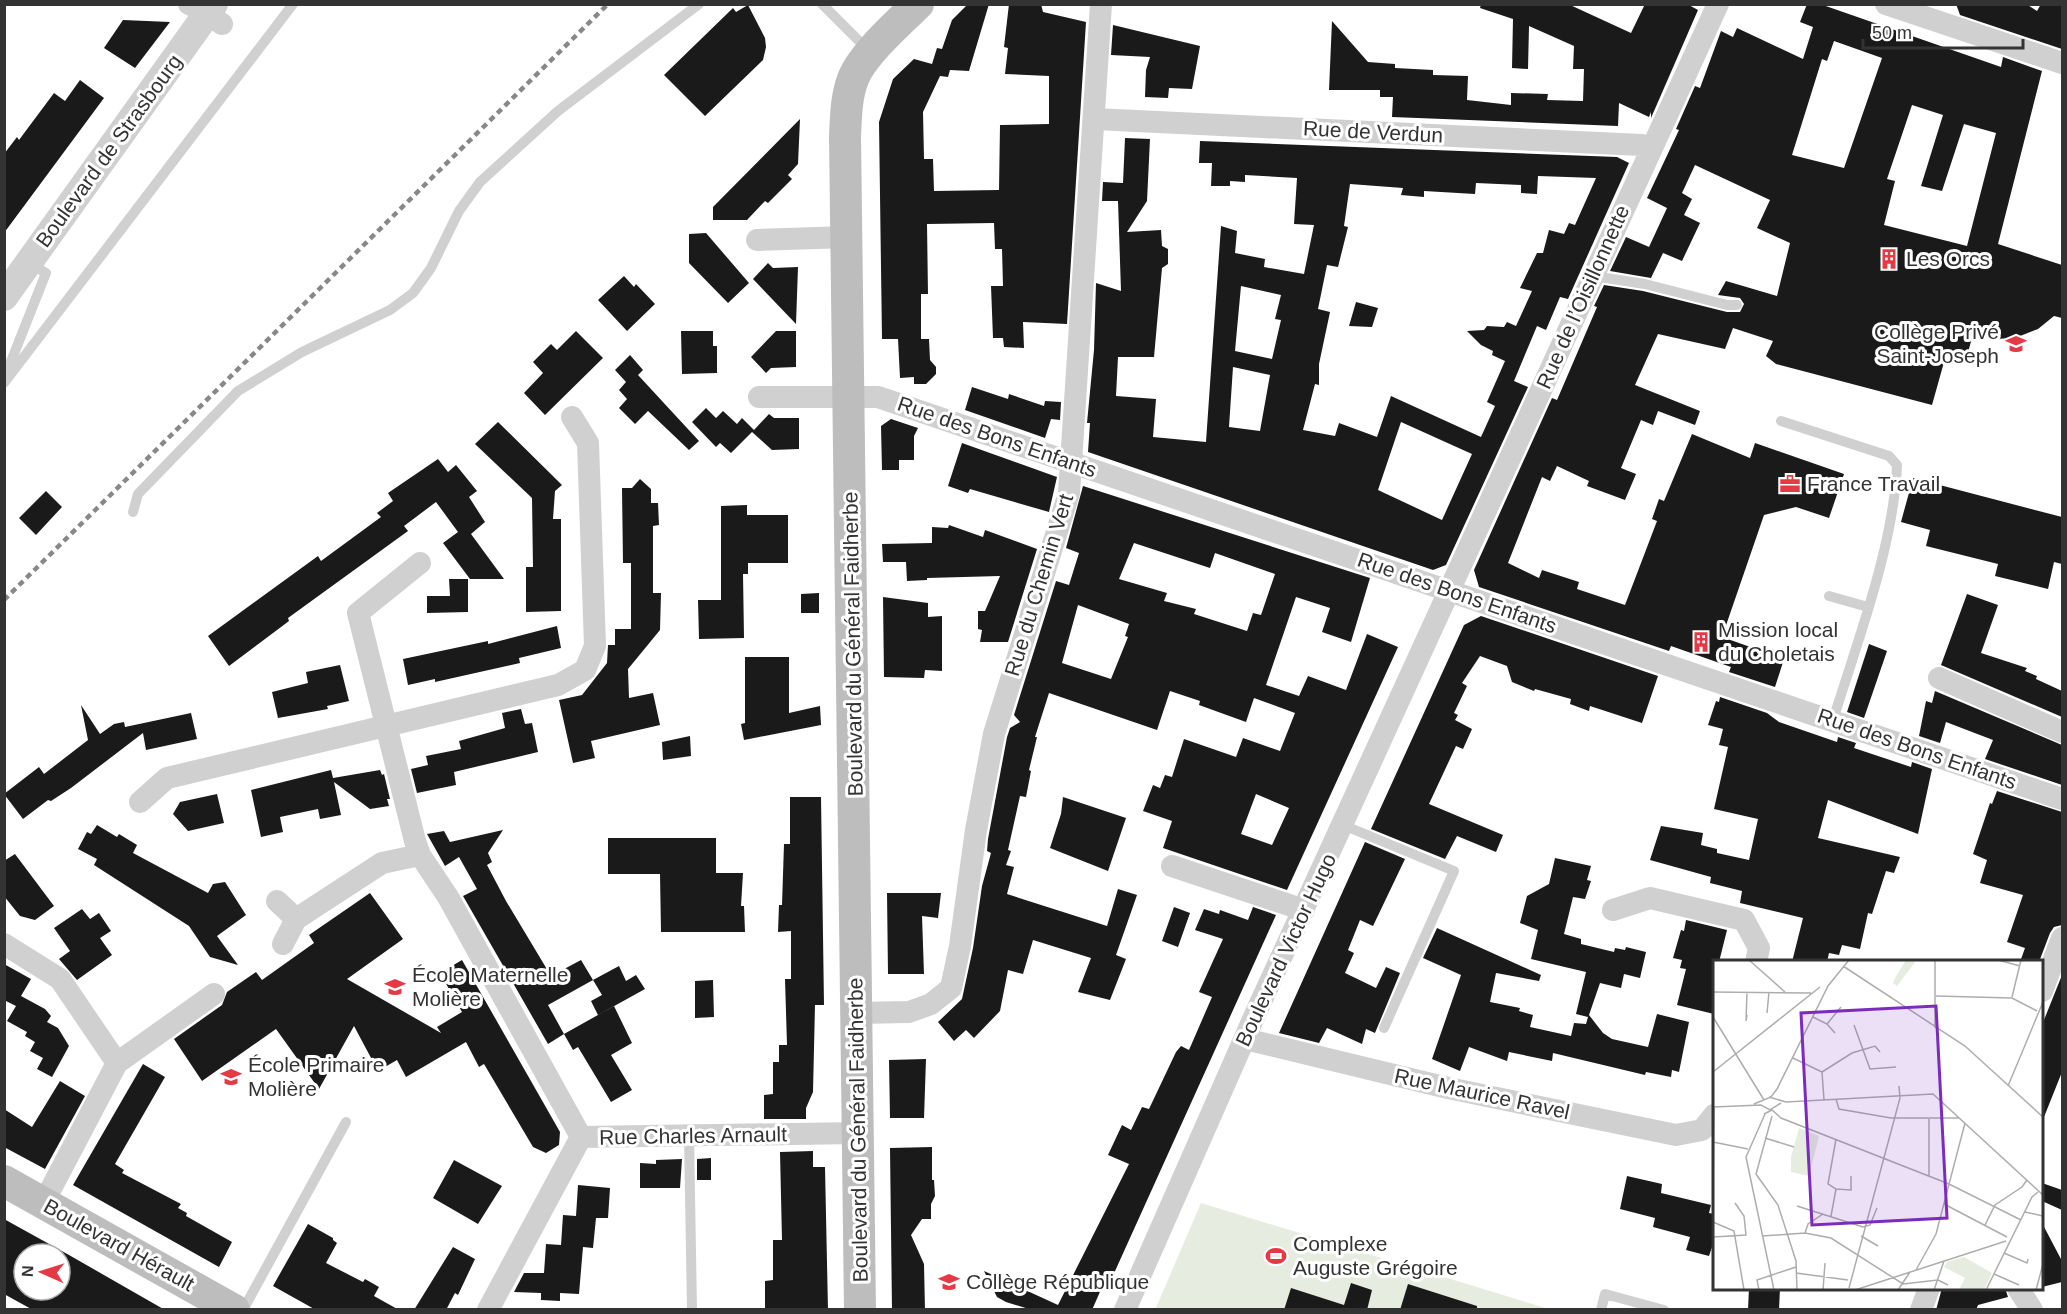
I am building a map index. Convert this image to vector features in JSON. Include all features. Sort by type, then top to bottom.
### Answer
[{"type":"main road","name":"Boulevard du Général Faidherbe","points":[[860,1310],[845,136],[848,97],[854,77],[890,31],[918,4]]},
{"type":"main road","name":"Boulevard Hérault","points":[[4,1181],[234,1310]]},
{"type":"street","name":"Rue du Chemin Vert","points":[[856,1013],[909,1012],[931,1004],[951,988],[994,734],[1069,493],[1101,4]]},
{"type":"street","name":"Rue de l’Oisillonnette","points":[[1450,591],[1718,4]]},
{"type":"street","points":[[1886,4],[1935,12],[2062,63]]},
{"type":"street","name":"Boulevard de Strasbourg","points":[[4,297],[208,12]]},
{"type":"street","name":"Rue de Verdun","points":[[1095,119],[1642,145],[1650,149]]},
{"type":"street","points":[[757,240],[848,237]]},
{"type":"street","name":"Rue des Bons Enfants","points":[[759,397],[878,397],[2062,799]]},
{"type":"street","points":[[140,802],[167,778],[558,685],[585,670],[595,646],[588,443],[572,417]]},
{"type":"street","points":[[420,563],[358,613],[385,726],[420,855],[448,897],[581,1137]]},
{"type":"street","name":"Boulevard Victor Hugo","points":[[1125,1310],[1245,1039],[1450,591]]},
{"type":"street","points":[[1939,678],[2062,732]]},
{"type":"street","points":[[284,944],[296,919],[382,863],[420,855]]},
{"type":"street","points":[[1172,866],[1304,910]]},
{"type":"street","points":[[1613,910],[1650,898],[1744,920],[1759,948],[1756,960]]},
{"type":"street","points":[[278,901],[296,919]]},
{"type":"street","points":[[2043,988],[2062,938]]},
{"type":"street","points":[[4,944],[60,979],[117,1063]]},
{"type":"street","points":[[44,1202],[117,1063],[214,994]]},
{"type":"street","name":"Rue Maurice Ravel","points":[[1245,1039],[1448,1088],[1676,1135],[1702,1130],[1713,1116]]},
{"type":"street","name":"Rue Charles Arnault","points":[[488,1310],[581,1137],[858,1132]]},
{"type":"street","points":[[1921,1310],[1928,1290]]},
{"type":"street","points":[[2019,1290],[2031,1310]]},
{"type":"lane","points":[[4,380],[293,4]]},
{"type":"lane","points":[[133,512],[138,494],[238,391],[302,352],[390,310],[413,292],[431,268],[459,211],[480,182],[558,111],[699,4]]},
{"type":"lane","points":[[829,7],[872,53]]},
{"type":"lane","points":[[4,380],[46,273],[29,263]]},
{"type":"lane","points":[[1592,276],[1645,284],[1727,305],[1737,305]]},
{"type":"lane","points":[[1781,421],[1889,456],[1897,465],[1896,498],[1868,607],[1833,720]]},
{"type":"lane","points":[[1829,596],[1868,607]]},
{"type":"lane","points":[[1343,825],[1454,871],[1384,1028]]},
{"type":"lane","points":[[243,1310],[346,1122]]},
{"type":"lane","points":[[689,1136],[692,1310]]},
{"type":"lane","points":[[1601,1310],[1605,1294],[1664,1310]]},
{"type":"shaded area","name":"Complexe Auguste Grégoire","points":[[1201,1203],[1549,1309],[1155,1310]]},
{"type":"building","points":[[968,4],[989,4],[969,71],[950,70],[948,77],[940,76],[923,112],[924,159],[933,159],[934,191],[999,190],[1000,125],[1049,124],[1049,76],[1005,74],[1008,48],[1004,47],[1009,4],[1041,4],[1043,12],[1086,22],[1067,324],[1023,322],[1024,348],[1004,347],[1003,338],[993,338],[991,286],[1003,286],[1002,249],[995,249],[994,223],[927,224],[928,294],[921,294],[921,339],[929,339],[930,360],[936,367],[936,374],[926,384],[914,384],[914,377],[900,378],[898,339],[882,339],[879,122],[893,79],[914,59],[932,64],[937,48],[942,49],[952,20]]},
{"type":"building","points":[[1481,4],[1568,4],[1631,33],[1645,4],[1687,4],[1698,10],[1651,118],[1651,112],[1649,117],[1619,103],[1618,126],[1392,117],[1393,97],[1380,97],[1380,90],[1329,90],[1332,21],[1368,62],[1395,64],[1395,68],[1433,70],[1433,75],[1468,76],[1467,100],[1511,105],[1511,93],[1548,94],[1547,100],[1583,101],[1584,69],[1573,69],[1574,46],[1529,26],[1528,69],[1512,68],[1513,19],[1480,8]]},
{"type":"building","points":[[1807,4],[1820,4],[2001,67],[2003,57],[2042,71],[1998,244],[2062,265],[2062,318],[2054,316],[2038,329],[2015,338],[1993,339],[1973,334],[1966,360],[1946,355],[1932,405],[1776,364],[1766,356],[1773,341],[1733,328],[1725,349],[1658,334],[1635,385],[1700,411],[1695,425],[1658,411],[1653,425],[1641,420],[1621,468],[1636,474],[1625,500],[1587,486],[1589,481],[1557,466],[1550,481],[1542,477],[1508,563],[1539,578],[1542,570],[1579,582],[1577,589],[1625,605],[1657,521],[1652,519],[1659,499],[1664,501],[1692,434],[1750,458],[1755,443],[1844,474],[1829,518],[1796,507],[1764,515],[1722,637],[1756,649],[1763,644],[1768,653],[1784,659],[1775,687],[1729,672],[1731,667],[1671,646],[1669,651],[1479,587],[1474,570],[1552,398],[1557,400],[1597,307],[1594,306],[1604,285],[1643,291],[1727,312],[1740,312],[1744,304],[1740,298],[1718,295],[1726,281],[1777,296],[1790,243],[1757,228],[1770,200],[1695,165],[1682,193],[1692,199],[1684,215],[1700,223],[1682,261],[1649,247],[1667,208],[1647,198],[1679,130],[1676,129],[1695,86],[1700,88],[1721,31],[1733,37],[1737,28],[1803,59],[1813,27],[1800,22]],"holes":[[[1834,41],[1882,58],[1844,168],[1792,155],[1822,59],[1827,61]],[[1912,105],[1943,115],[1921,186],[1942,191],[1964,124],[1996,133],[1967,246],[1884,225],[1895,181],[1887,179]]]},
{"type":"building","points":[[1956,4],[2026,4],[2037,11],[2041,4],[2062,4],[2062,49],[1960,15]]},
{"type":"building","points":[[748,5],[765,38],[766,47],[763,60],[705,116],[664,75],[733,8],[736,12]]},
{"type":"building","points":[[123,20],[170,22],[135,68],[104,48]]},
{"type":"building","points":[[1113,25],[1200,46],[1192,89],[1169,88],[1168,98],[1145,97],[1146,70],[1150,57],[1111,55]]},
{"type":"building","points":[[80,80],[104,98],[4,233],[4,154],[17,137],[19,140],[54,93],[65,101]]},
{"type":"building","points":[[800,119],[798,164],[788,175],[792,179],[768,203],[765,201],[747,220],[713,220],[713,207]]},
{"type":"building","points":[[1125,138],[1150,139],[1147,201],[1127,232],[1161,230],[1162,246],[1168,249],[1168,264],[1162,268],[1154,357],[1118,357],[1116,396],[1156,399],[1153,437],[1206,442],[1221,226],[1237,231],[1235,253],[1265,259],[1264,267],[1304,274],[1314,225],[1294,224],[1297,178],[1245,175],[1245,182],[1230,181],[1230,186],[1211,186],[1212,163],[1199,163],[1200,141],[1617,157],[1629,163],[1568,299],[1560,297],[1546,330],[1537,326],[1514,381],[1528,387],[1446,565],[1433,570],[1088,452],[1090,423],[1087,423],[1094,350],[1096,283],[1121,291],[1118,201],[1102,201],[1103,182],[1123,183]],"holes":[[[1538,176],[1596,178],[1575,225],[1569,223],[1564,234],[1549,230],[1543,253],[1537,253],[1520,288],[1532,291],[1516,326],[1507,322],[1504,327],[1487,326],[1484,330],[1467,331],[1481,345],[1493,351],[1492,355],[1505,361],[1487,402],[1495,406],[1481,437],[1391,396],[1377,437],[1339,423],[1335,436],[1303,430],[1315,384],[1319,385],[1319,364],[1330,312],[1318,309],[1327,265],[1338,267],[1348,227],[1344,226],[1350,184],[1403,188],[1401,195],[1424,197],[1424,191],[1475,194],[1476,183],[1521,185],[1521,193],[1537,194]],[[1241,286],[1281,295],[1275,319],[1281,320],[1272,359],[1235,351]],[[1233,367],[1270,375],[1260,431],[1229,427]],[[1401,422],[1472,454],[1442,520],[1378,490]]]},
{"type":"building","points":[[706,233],[749,283],[728,303],[689,263],[689,234]]},
{"type":"building","points":[[1626,237],[1663,253],[1651,278],[1610,271]]},
{"type":"building","points":[[768,263],[773,268],[798,267],[796,324],[753,279]]},
{"type":"building","points":[[624,276],[634,287],[636,284],[655,304],[627,331],[598,300]]},
{"type":"building","points":[[1356,302],[1378,308],[1372,327],[1349,326]]},
{"type":"building","points":[[576,331],[603,358],[545,415],[524,393],[543,373],[533,362],[551,344],[557,350]]},
{"type":"building","points":[[681,331],[713,331],[713,346],[717,346],[717,373],[682,374]]},
{"type":"building","points":[[776,331],[796,331],[796,367],[771,368],[766,373],[751,357]]},
{"type":"building","points":[[630,355],[643,370],[638,375],[699,441],[689,450],[648,411],[635,424],[619,408],[627,399],[619,390],[626,382],[615,370]]},
{"type":"building","points":[[972,387],[1008,399],[1009,394],[1044,406],[1045,401],[1061,402],[1060,420],[1051,419],[1045,438],[965,410]]},
{"type":"building","points":[[706,408],[716,418],[723,411],[737,424],[742,418],[754,430],[769,414],[774,418],[799,418],[799,449],[772,450],[752,432],[731,453],[720,443],[716,447],[692,422]]},
{"type":"building","points":[[891,419],[918,428],[914,436],[914,460],[899,460],[899,470],[882,470],[881,426]]},
{"type":"building","points":[[498,422],[562,485],[555,491],[553,519],[561,519],[561,611],[526,612],[526,567],[533,567],[532,498],[475,444]]},
{"type":"building","points":[[962,443],[1057,477],[1049,512],[970,489],[968,493],[948,486]]},
{"type":"building","points":[[438,459],[448,472],[456,465],[477,491],[469,497],[485,522],[471,534],[504,579],[470,579],[443,543],[458,532],[436,502],[404,526],[408,531],[288,618],[289,621],[229,666],[208,636],[318,556],[321,561],[381,517],[377,513],[393,501],[388,493]]},
{"type":"building","points":[[1913,478],[2062,517],[2062,564],[2054,562],[2048,589],[1995,576],[1998,564],[1926,546],[1930,530],[1901,522]]},
{"type":"building","points":[[640,479],[651,489],[651,503],[658,503],[659,525],[653,526],[653,593],[661,593],[660,630],[628,669],[629,698],[653,693],[660,725],[591,741],[595,758],[573,763],[559,700],[582,695],[607,663],[608,645],[615,645],[615,629],[631,629],[631,563],[623,563],[622,488],[632,488]]},
{"type":"building","points":[[1083,486],[1370,578],[1351,642],[1322,632],[1330,608],[1296,597],[1266,685],[1299,696],[1308,676],[1346,690],[1367,634],[1398,647],[1287,890],[1163,848],[1172,821],[1143,811],[1153,785],[1160,788],[1165,775],[1172,777],[1184,739],[1236,757],[1243,738],[1280,751],[1295,713],[1254,698],[1246,722],[1199,705],[1200,701],[1170,691],[1157,730],[1049,693],[1035,737],[1037,737],[1029,770],[1031,771],[1026,797],[1020,796],[1008,850],[1011,851],[1006,865],[1014,867],[1007,894],[1107,926],[1118,889],[1137,895],[1116,955],[1126,959],[1110,1000],[1078,992],[1091,958],[1033,940],[1023,974],[1008,970],[1000,1011],[974,1038],[966,1030],[954,1041],[938,1022],[962,999],[973,948],[982,886],[991,853],[987,851],[988,839],[1007,737],[1010,728],[1020,722],[1014,715],[1056,581],[1069,585],[1079,553],[1066,548]],"holes":[[[1134,543],[1210,568],[1215,553],[1275,574],[1261,615],[1253,613],[1247,631],[1194,614],[1196,609],[1164,601],[1167,593],[1119,579]],[[1078,605],[1129,624],[1125,636],[1128,637],[1111,679],[1062,663]],[[1256,794],[1289,808],[1272,845],[1241,834]]]},
{"type":"building","points":[[46,491],[62,507],[36,535],[19,518]]},
{"type":"building","points":[[747,505],[747,515],[788,515],[788,563],[748,563],[748,574],[743,574],[744,638],[699,639],[698,600],[721,600],[721,506]]},
{"type":"building","points":[[949,525],[983,537],[985,530],[1037,549],[1008,642],[980,642],[982,630],[978,629],[978,611],[985,611],[1000,576],[927,578],[927,580],[907,581],[906,562],[883,562],[882,544],[932,543],[932,527],[948,528]]},
{"type":"building","points":[[449,579],[468,579],[468,612],[427,613],[427,596],[450,596]]},
{"type":"building","points":[[819,593],[819,613],[801,613],[801,594]]},
{"type":"building","points":[[1967,594],[1998,605],[1981,653],[2027,668],[2025,671],[2037,676],[2036,679],[2062,691],[2062,717],[1941,665]]},
{"type":"building","points":[[883,597],[928,603],[928,617],[942,616],[942,671],[925,670],[924,678],[884,677]]},
{"type":"building","points":[[1481,616],[1658,676],[1642,723],[1590,706],[1589,711],[1570,704],[1571,699],[1535,689],[1534,691],[1512,682],[1507,666],[1480,656],[1462,683],[1467,686],[1454,713],[1458,715],[1455,720],[1472,729],[1463,749],[1456,746],[1429,804],[1503,835],[1496,852],[1457,836],[1445,859],[1371,829],[1464,625]]},
{"type":"building","points":[[557,626],[561,648],[519,658],[520,663],[435,682],[435,679],[408,685],[403,659],[488,641],[488,644]]},
{"type":"building","points":[[1869,644],[1887,651],[1864,718],[1847,712]]},
{"type":"building","points":[[745,657],[789,657],[789,713],[820,706],[821,725],[744,740],[741,724],[745,723]]},
{"type":"building","points":[[340,665],[349,701],[327,706],[328,709],[278,718],[272,692],[308,683],[306,672]]},
{"type":"building","points":[[1935,691],[2062,745],[2062,785],[1985,759],[1993,740],[1946,722],[1940,743],[1919,736],[1926,701],[1932,703]]},
{"type":"building","points":[[1720,697],[1767,713],[1779,722],[1837,742],[1838,737],[1856,743],[1854,748],[1911,767],[1912,762],[1932,769],[1918,834],[1828,800],[1818,838],[1900,857],[1894,873],[1886,871],[1872,914],[1868,913],[1860,949],[1842,945],[1839,955],[1829,953],[1827,960],[1792,960],[1803,918],[1740,903],[1742,891],[1710,883],[1711,877],[1650,860],[1661,826],[1703,833],[1701,845],[1717,849],[1717,853],[1749,860],[1758,819],[1714,809],[1728,747],[1719,745],[1723,729],[1708,725],[1716,701],[1719,702]]},
{"type":"building","points":[[81,705],[100,734],[114,724],[124,722],[125,727],[191,713],[197,739],[146,750],[143,733],[71,788],[51,801],[48,800],[23,819],[4,794],[39,767],[44,774],[88,740]]},
{"type":"building","points":[[521,709],[525,724],[532,723],[538,752],[454,772],[456,785],[417,793],[411,769],[428,765],[426,756],[461,749],[459,741],[505,728],[502,713]]},
{"type":"building","points":[[690,736],[691,756],[663,760],[662,742]]},
{"type":"building","points":[[331,770],[333,778],[380,770],[382,775],[384,774],[390,799],[387,799],[389,806],[370,809],[334,782],[341,815],[320,819],[318,809],[280,817],[283,832],[261,837],[251,790]]},
{"type":"building","points":[[1997,791],[2062,812],[2062,925],[2054,927],[2050,933],[2040,960],[2021,960],[2025,948],[2007,942],[2023,895],[1980,883],[1987,860],[1973,854],[1990,803],[1992,804]]},
{"type":"building","points":[[217,794],[224,823],[188,831],[173,814],[180,802]]},
{"type":"building","points":[[790,797],[821,797],[824,1005],[815,1005],[813,1092],[806,1108],[806,1119],[764,1119],[764,1095],[773,1094],[773,1062],[779,1062],[779,1045],[787,1045],[785,979],[791,979],[791,931],[778,932],[779,905],[782,905],[784,844],[790,844]]},
{"type":"building","points":[[1063,797],[1126,818],[1108,871],[1050,848],[1061,814]]},
{"type":"building","points":[[97,825],[137,845],[133,853],[208,893],[213,884],[225,882],[246,915],[217,936],[238,965],[210,957],[189,926],[94,865],[97,859],[78,849],[87,832],[91,834]]},
{"type":"building","points":[[503,830],[488,853],[492,862],[487,865],[551,976],[581,960],[593,980],[548,1005],[564,1034],[548,1044],[463,896],[477,889],[459,857],[445,866],[427,834],[444,831],[450,842]]},
{"type":"building","points":[[608,838],[716,838],[716,873],[743,873],[741,906],[744,906],[745,932],[661,932],[660,874],[608,874]]},
{"type":"building","points":[[1365,842],[1405,859],[1373,926],[1360,920],[1348,950],[1354,953],[1345,973],[1376,988],[1386,967],[1400,973],[1375,1033],[1366,1029],[1362,1044],[1327,1028],[1319,1043],[1279,1033]]},
{"type":"building","points":[[15,854],[54,906],[35,920],[20,916],[4,896],[4,861]]},
{"type":"building","points":[[1555,858],[1591,866],[1587,880],[1591,881],[1585,899],[1573,897],[1564,934],[1581,939],[1581,944],[1614,952],[1615,948],[1625,950],[1626,947],[1646,952],[1640,978],[1624,974],[1621,988],[1600,983],[1589,1015],[1603,1033],[1612,1039],[1648,1047],[1657,1014],[1689,1022],[1679,1072],[1672,1070],[1671,1077],[1646,1072],[1645,1075],[1553,1053],[1552,1061],[1509,1052],[1507,1061],[1469,1047],[1460,1071],[1432,1059],[1461,975],[1423,958],[1437,928],[1541,975],[1539,981],[1496,973],[1490,1002],[1520,1008],[1519,1011],[1533,1015],[1530,1027],[1571,1036],[1574,1023],[1586,1024],[1588,1017],[1576,1014],[1586,972],[1531,959],[1538,930],[1520,923],[1527,896],[1549,884]]},
{"type":"building","points":[[370,893],[403,939],[347,979],[441,1033],[437,1027],[462,1012],[440,973],[462,960],[560,1132],[559,1145],[546,1153],[533,1147],[484,1064],[479,1067],[466,1042],[406,1077],[397,1060],[378,1071],[354,1026],[319,1089],[276,1029],[202,1081],[174,1039],[222,1005],[227,992],[256,972],[262,980],[314,943],[309,935]]},
{"type":"building","points":[[887,893],[941,893],[938,918],[922,916],[924,974],[888,974]]},
{"type":"building","points":[[1174,907],[1190,913],[1178,947],[1162,941]]},
{"type":"building","points":[[1253,907],[1276,915],[1111,1280],[1106,1278],[1092,1310],[1032,1310],[997,1297],[984,1271],[1058,1305],[1129,1164],[1108,1155],[1122,1125],[1131,1130],[1142,1107],[1149,1109],[1176,1052],[1181,1046],[1189,1050],[1212,997],[1199,992],[1223,939],[1195,930],[1204,909],[1219,914],[1220,910],[1248,920]]},
{"type":"building","points":[[82,909],[90,919],[99,913],[111,931],[100,938],[112,955],[77,980],[59,959],[70,951],[54,928]]},
{"type":"building","points":[[1686,920],[1727,930],[1720,960],[1713,960],[1713,1014],[1677,1005],[1686,969],[1680,968],[1682,960],[1673,958],[1681,930],[1684,931]]},
{"type":"building","points":[[4,964],[31,979],[21,996],[45,1009],[51,1016],[47,1022],[58,1028],[69,1046],[52,1077],[37,1069],[43,1058],[30,1051],[35,1042],[25,1036],[27,1032],[7,1021],[16,1006],[4,1000]]},
{"type":"building","points":[[619,966],[626,981],[636,975],[645,989],[598,1015],[591,1001],[602,995],[593,980]]},
{"type":"building","points":[[2062,975],[2062,1072],[2043,1120],[2043,1022]]},
{"type":"building","points":[[713,980],[714,1017],[695,1018],[695,981]]},
{"type":"building","points":[[614,1006],[632,1043],[611,1055],[632,1090],[611,1102],[578,1047],[573,1050],[564,1034]]},
{"type":"building","points":[[926,1059],[924,1118],[890,1118],[889,1060]]},
{"type":"building","points":[[143,1064],[165,1077],[115,1164],[124,1170],[122,1173],[181,1204],[178,1208],[187,1213],[186,1216],[232,1242],[219,1267],[73,1185]]},
{"type":"building","points":[[60,1081],[85,1096],[45,1169],[4,1147],[4,1109],[32,1127]]},
{"type":"building","points":[[932,1147],[932,1180],[934,1180],[935,1196],[931,1204],[931,1219],[922,1219],[911,1235],[924,1264],[925,1310],[892,1310],[890,1148]]},
{"type":"building","points":[[813,1151],[813,1167],[825,1167],[828,1310],[765,1310],[765,1281],[773,1280],[773,1240],[782,1240],[780,1152]]},
{"type":"building","points":[[711,1158],[711,1180],[697,1180],[697,1159]]},
{"type":"building","points":[[682,1159],[680,1188],[640,1188],[640,1163],[656,1164],[656,1160]]},
{"type":"building","points":[[454,1160],[502,1186],[478,1224],[433,1198]]},
{"type":"building","points":[[1627,1176],[1662,1184],[1661,1193],[1711,1205],[1709,1213],[1713,1214],[1713,1244],[1709,1256],[1686,1250],[1690,1237],[1653,1227],[1655,1218],[1620,1209]]},
{"type":"building","points":[[2043,1183],[2062,1190],[2062,1210],[2043,1201]]},
{"type":"building","points":[[578,1185],[610,1188],[608,1218],[596,1218],[593,1248],[583,1247],[579,1294],[560,1293],[560,1301],[541,1300],[541,1293],[514,1292],[524,1273],[544,1273],[546,1244],[561,1245],[563,1215],[576,1216]]},
{"type":"building","points":[[4,1219],[46,1242],[12,1242],[12,1298],[4,1294]]},
{"type":"building","points":[[308,1224],[333,1238],[337,1243],[326,1263],[363,1282],[365,1279],[379,1287],[374,1296],[399,1310],[316,1310],[273,1286]]},
{"type":"building","points":[[2043,1225],[2062,1261],[2062,1282],[2043,1287]]},
{"type":"building","points":[[453,1247],[475,1259],[458,1295],[455,1293],[446,1310],[414,1310]]},
{"type":"building","points":[[72,1257],[165,1310],[33,1310],[18,1302],[72,1302]]},
{"type":"building","points":[[1351,1283],[1372,1290],[1367,1310],[1284,1310],[1291,1288],[1344,1305]]},
{"type":"building","points":[[1408,1284],[1477,1306],[1477,1310],[1400,1310]]},
{"type":"building","points":[[1749,1290],[1780,1290],[1779,1310],[1748,1310]]},
{"type":"building","points":[[1941,1290],[2006,1290],[2008,1297],[1978,1305],[1976,1310],[1936,1310]]},
{"type":"railway","points":[[4,600],[608,4]]},
{"type":"place","name":"Les Orcs","points":[[1889,259]]},
{"type":"place","name":"Collège Privé Saint-Joseph","points":[[2016,344]]},
{"type":"place","name":"France Travail","points":[[1790,484]]},
{"type":"place","name":"Mission local du Choletais","points":[[1701,642]]},
{"type":"place","name":"École Maternelle Molière","points":[[395,987]]},
{"type":"place","name":"École Primaire Molière","points":[[231,1077]]},
{"type":"place","name":"Complexe Auguste Grégoire","points":[[1276,1256]]},
{"type":"place","name":"Collège République","points":[[949,1282]]}]
